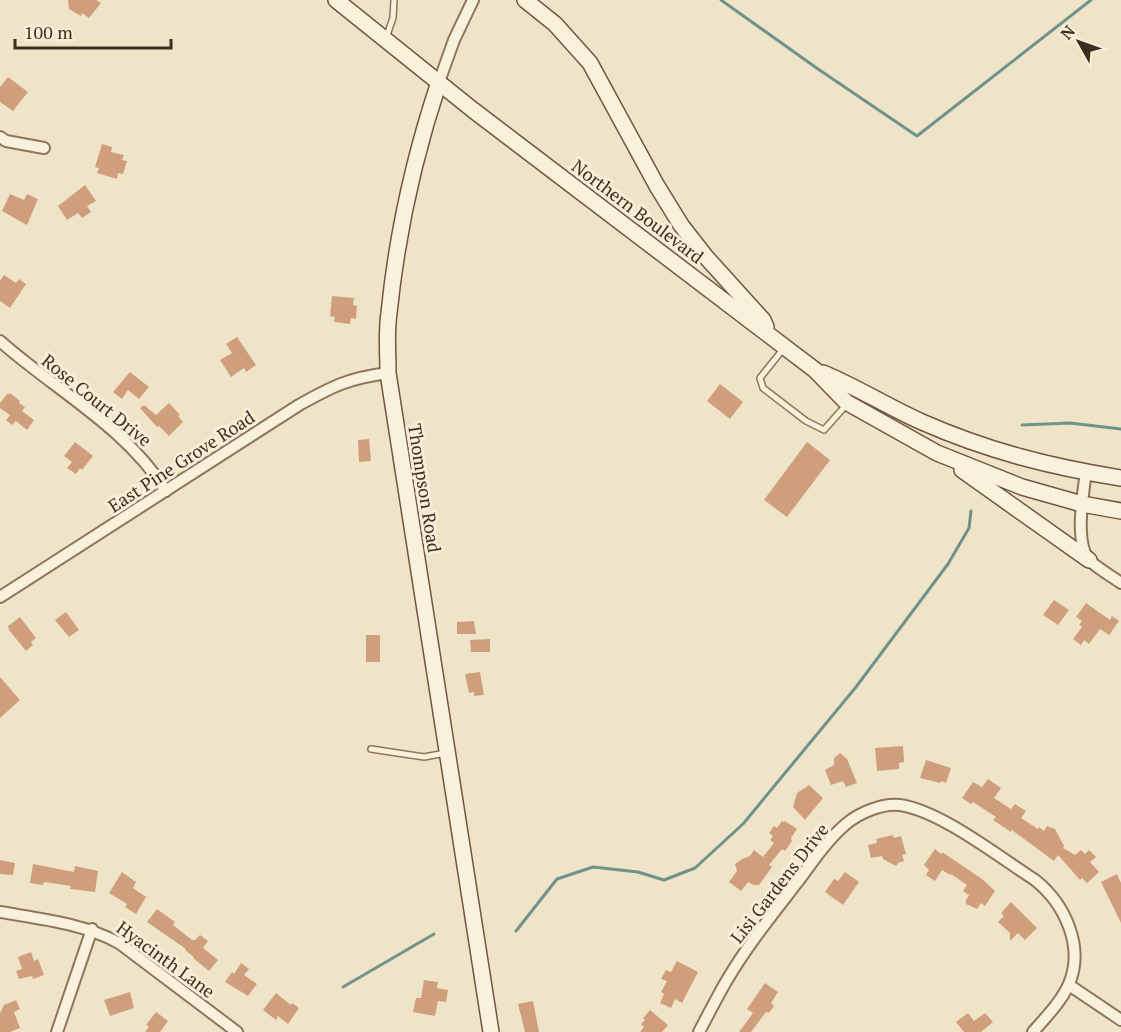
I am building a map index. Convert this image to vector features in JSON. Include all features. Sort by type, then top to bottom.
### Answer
[{"type":"main road","points":[[336,0],[439,82]]},
{"type":"main road","points":[[525,0],[555,24],[590,63],[657,186],[681,225],[706,257],[763,320],[772,338]]},
{"type":"main road","name":"Northern Boulevard","points":[[439,82],[473,111],[815,370],[848,403],[937,453],[1022,487],[1082,504],[1121,511]]},
{"type":"main road","name":"Thompson Road","points":[[439,82],[421,136],[406,194],[388,315],[388,373],[491,1032]]},
{"type":"main road","name":"Northern Boulevard","points":[[815,370],[854,386],[921,422],[978,445],[1048,465],[1121,478]]},
{"type":"main road","points":[[937,453],[1089,560]]},
{"type":"street","points":[[439,82],[454,40],[473,0]]},
{"type":"street","points":[[0,137],[6,141],[44,148]]},
{"type":"street","name":"Rose Court Drive","points":[[0,341],[125,441],[145,461],[166,491]]},
{"type":"street","name":"East Pine Grove Road","points":[[0,597],[299,405],[336,384],[363,376],[388,373]]},
{"type":"street","points":[[1086,472],[1081,526],[1084,548],[1089,560],[1121,584]]},
{"type":"street","name":"Lisi Gardens Drive","points":[[699,1032],[728,979],[753,941],[829,841],[847,823],[865,812],[887,805],[920,810],[941,819],[1035,880],[1049,891],[1061,907],[1074,945],[1073,974],[1057,1005],[1033,1032]]},
{"type":"street","name":"Hyacinth Lane","points":[[0,912],[92,929],[119,943],[237,1032]]},
{"type":"street","points":[[57,1032],[92,929]]},
{"type":"street","points":[[1069,985],[1121,1020]]},
{"type":"lane","points":[[385,39],[393,18],[394,0]]},
{"type":"lane","points":[[785,347],[760,378],[763,388],[806,421],[824,430],[848,403]]},
{"type":"lane","points":[[371,749],[424,757],[447,753]]},
{"type":"building","points":[[68,0],[96,0],[101,3],[89,18],[69,9]]},
{"type":"building","points":[[8,77],[28,92],[13,111],[0,102],[0,87]]},
{"type":"building","points":[[102,144],[112,147],[111,152],[124,155],[122,160],[127,161],[123,174],[118,173],[117,179],[97,173],[99,168],[95,167]]},
{"type":"building","points":[[85,185],[96,201],[87,206],[91,212],[82,218],[78,213],[67,220],[58,206]]},
{"type":"building","points":[[10,194],[24,200],[27,194],[38,199],[27,225],[2,211]]},
{"type":"building","points":[[4,275],[16,283],[19,279],[26,284],[10,308],[0,301],[0,281]]},
{"type":"building","points":[[332,296],[354,298],[353,305],[357,306],[356,319],[351,318],[350,324],[334,322],[335,317],[330,316]]},
{"type":"building","points":[[237,337],[256,365],[246,372],[244,368],[231,377],[220,360],[232,353],[226,344]]},
{"type":"building","points":[[130,372],[149,387],[139,399],[128,390],[122,399],[113,392]]},
{"type":"building","points":[[720,384],[743,402],[730,419],[707,401]]},
{"type":"building","points":[[8,393],[20,401],[19,403],[25,407],[22,411],[34,420],[27,430],[16,421],[12,425],[6,420],[10,415],[0,408],[0,403]]},
{"type":"building","points":[[169,403],[183,422],[169,436],[159,426],[157,427],[140,408],[144,405],[156,415]]},
{"type":"building","points":[[369,439],[371,461],[359,462],[358,440]]},
{"type":"building","points":[[75,442],[93,456],[76,474],[67,468],[72,462],[64,456]]},
{"type":"building","points":[[807,442],[830,460],[787,517],[764,500]]},
{"type":"building","points":[[1054,600],[1069,610],[1058,625],[1043,615]]},
{"type":"building","points":[[1086,603],[1110,620],[1112,616],[1119,621],[1109,635],[1100,629],[1089,644],[1084,640],[1081,645],[1073,639],[1082,627],[1079,625],[1082,621],[1076,617]]},
{"type":"building","points":[[66,612],[79,630],[69,637],[55,620]]},
{"type":"building","points":[[20,617],[36,638],[31,642],[33,645],[26,651],[8,626]]},
{"type":"building","points":[[474,621],[476,634],[457,634],[457,622]]},
{"type":"building","points":[[366,635],[380,635],[380,662],[366,662]]},
{"type":"building","points":[[490,639],[490,652],[471,652],[470,640]]},
{"type":"building","points":[[480,672],[484,695],[474,696],[474,692],[469,693],[465,674]]},
{"type":"building","points":[[0,677],[20,700],[0,718]]},
{"type":"building","points":[[903,746],[904,762],[899,763],[899,769],[877,771],[875,748]]},
{"type":"building","points":[[840,753],[847,759],[857,783],[846,787],[843,781],[831,785],[825,770],[834,765],[834,758]]},
{"type":"building","points":[[926,760],[951,768],[946,783],[920,778]]},
{"type":"building","points":[[988,779],[1001,788],[994,798],[1011,809],[1015,804],[1026,811],[1021,818],[1038,829],[1039,827],[1044,831],[1047,826],[1055,829],[1063,848],[1075,855],[1081,850],[1085,854],[1089,850],[1096,857],[1090,862],[1099,872],[1087,883],[1082,878],[1080,880],[1058,855],[1054,861],[1012,830],[1011,832],[993,820],[996,817],[973,802],[971,804],[962,798],[973,782],[982,787]]},
{"type":"building","points":[[809,785],[823,798],[805,820],[793,807],[797,793]]},
{"type":"building","points":[[782,821],[797,829],[791,838],[792,841],[785,851],[782,849],[769,865],[772,867],[759,885],[748,882],[741,891],[729,882],[737,871],[735,864],[750,856],[754,850],[763,857],[774,843],[770,840],[773,836],[769,833]]},
{"type":"building","points":[[893,835],[894,838],[901,836],[906,854],[902,855],[904,861],[896,866],[883,859],[882,856],[871,858],[868,845],[877,843],[876,839]]},
{"type":"building","points":[[935,849],[982,879],[995,891],[985,906],[981,903],[977,909],[966,904],[969,895],[963,891],[967,885],[951,874],[942,870],[935,881],[926,875],[929,870],[924,865]]},
{"type":"building","points":[[0,860],[15,863],[13,875],[0,874]]},
{"type":"building","points":[[33,864],[74,872],[75,866],[98,871],[95,892],[70,889],[71,886],[44,882],[43,885],[30,883]]},
{"type":"building","points":[[122,872],[136,882],[133,888],[146,897],[136,914],[125,907],[127,904],[109,893]]},
{"type":"building","points":[[845,872],[859,882],[843,905],[825,892],[834,879],[838,881]]},
{"type":"building","points":[[1117,874],[1121,883],[1121,923],[1101,882]]},
{"type":"building","points":[[1011,902],[1037,928],[1025,940],[1018,933],[1010,941],[1010,933],[998,922],[1004,916],[1001,913]]},
{"type":"building","points":[[157,909],[175,922],[173,925],[192,940],[200,935],[208,941],[203,948],[218,960],[209,971],[186,949],[147,922]]},
{"type":"building","points":[[31,952],[34,961],[38,959],[44,975],[33,979],[32,976],[19,979],[16,971],[22,969],[18,957]]},
{"type":"building","points":[[677,961],[698,972],[682,1003],[675,999],[671,1008],[660,1003],[664,994],[661,992],[667,981],[661,979],[666,970],[671,972]]},
{"type":"building","points":[[241,963],[249,969],[244,975],[257,984],[248,996],[225,982]]},
{"type":"building","points":[[424,980],[438,982],[437,988],[448,990],[446,1002],[438,1001],[435,1016],[413,1012],[416,998],[421,998]]},
{"type":"building","points":[[765,983],[778,992],[771,1003],[774,1006],[769,1013],[766,1012],[751,1032],[739,1032],[753,1013],[747,1009]]},
{"type":"building","points":[[130,992],[134,1008],[110,1016],[104,1000]]},
{"type":"building","points":[[276,993],[291,1005],[292,1003],[299,1008],[288,1024],[278,1016],[276,1020],[263,1010]]},
{"type":"building","points":[[16,1000],[20,1009],[14,1012],[20,1028],[10,1032],[0,1032],[0,1013],[4,1005]]},
{"type":"building","points":[[533,1001],[539,1032],[525,1032],[518,1004]]},
{"type":"building","points":[[650,1010],[668,1025],[662,1032],[640,1032],[644,1027],[641,1024],[645,1020],[643,1018]]},
{"type":"building","points":[[156,1012],[168,1021],[160,1032],[145,1032],[149,1027],[146,1025]]},
{"type":"building","points":[[968,1013],[974,1021],[985,1013],[993,1022],[981,1032],[964,1032],[956,1022]]},
{"type":"waterway","points":[[721,0],[917,136],[1091,0]]},
{"type":"waterway","points":[[1022,425],[1070,423],[1121,429]]},
{"type":"waterway","points":[[516,931],[557,879],[593,867],[638,872],[664,880],[695,868],[743,824],[856,687],[948,564],[969,528],[971,511]]},
{"type":"waterway","points":[[343,987],[434,934]]}]
